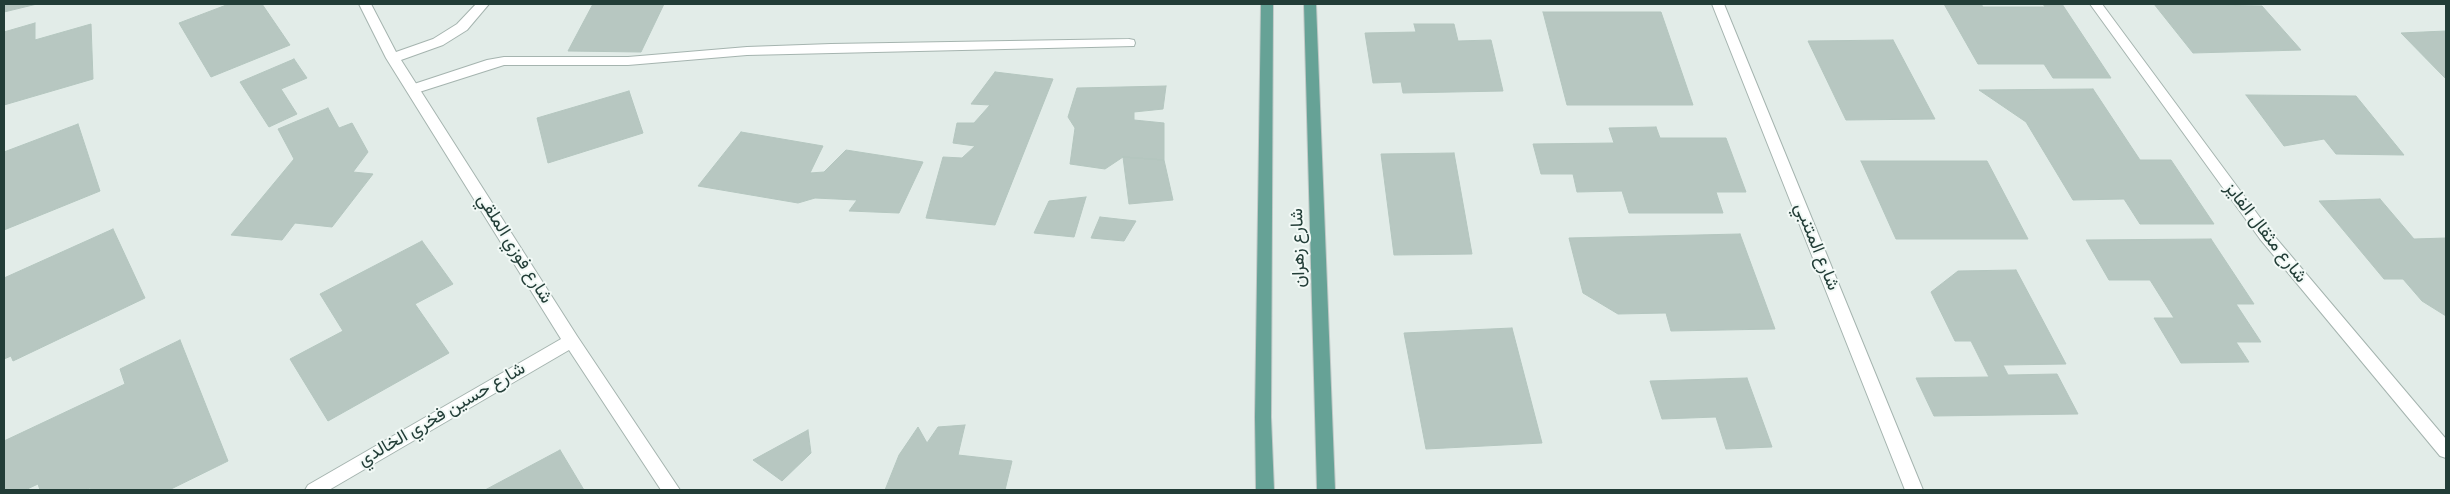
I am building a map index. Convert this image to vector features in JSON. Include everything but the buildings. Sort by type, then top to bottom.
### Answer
[{"type":"main road","name":"شارع زهران","points":[[1265,490],[1263,407],[1267,4]]},
{"type":"main road","name":"شارع زهران","points":[[1310,4],[1326,490]]},
{"type":"street","name":"شارع فوزي الملقي","points":[[365,4],[393,58],[412,89],[571,341],[671,490]]},
{"type":"street","points":[[393,58],[438,42],[462,27],[483,4]]},
{"type":"street","name":"شارع المتنبي","points":[[1718,4],[1914,490]]},
{"type":"street","name":"شارع مثقال الفايز","points":[[2096,4],[2265,235],[2446,452]]},
{"type":"street","points":[[412,89],[492,63],[504,61],[628,62],[747,51],[1129,43]]},
{"type":"street","name":"شارع حسين فخري الخالدي","points":[[314,490],[571,341]]}]
